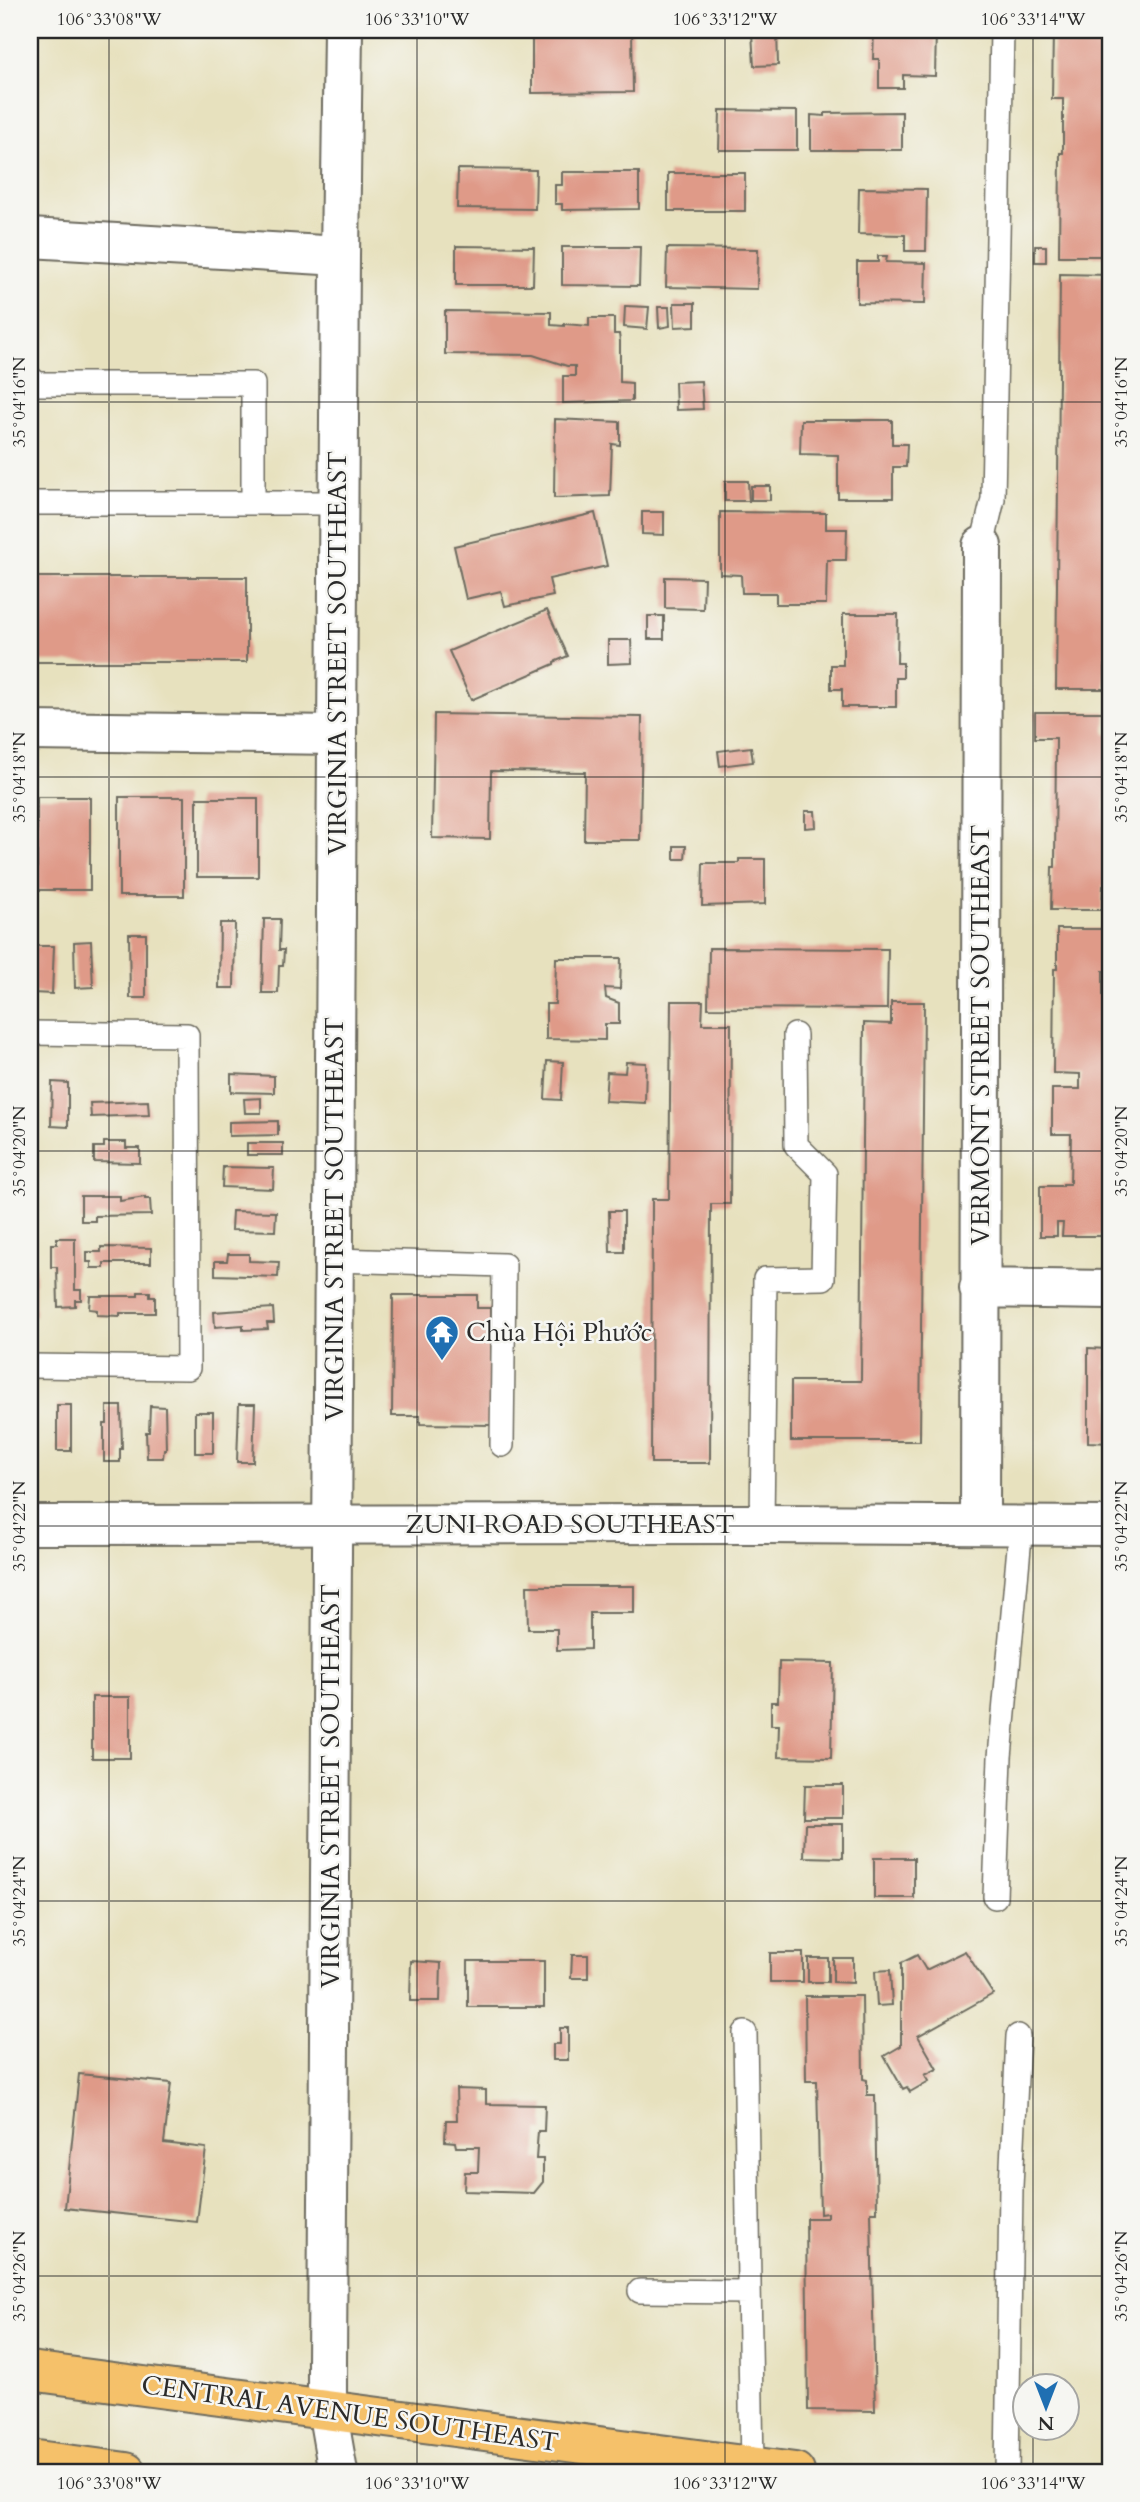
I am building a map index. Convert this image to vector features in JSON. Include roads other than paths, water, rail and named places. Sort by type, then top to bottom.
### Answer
[{"type":"main road","name":"CENTRAL AVENUE SOUTHEAST","points":[[30,2371],[794,2472]]},
{"type":"main road","points":[[30,2459],[126,2472]]},
{"type":"street","name":"VIRGINIA STREET SOUTHEAST","points":[[338,2472],[327,2409],[343,30]]},
{"type":"street","points":[[30,238],[340,256]]},
{"type":"street","name":"VERMONT STREET SOUTHEAST","points":[[980,1524],[982,546]]},
{"type":"street","points":[[30,732],[337,735]]},
{"type":"street","points":[[979,1288],[1110,1290]]},
{"type":"street","name":"ZUNI ROAD SOUTHEAST","points":[[30,1525],[1110,1526]]},
{"type":"lane","points":[[982,546],[993,499],[1002,30]]},
{"type":"lane","points":[[30,378],[38,384],[253,384],[253,503]]},
{"type":"lane","points":[[30,503],[338,503]]},
{"type":"lane","points":[[30,1033],[187,1035],[188,1368],[30,1366]]},
{"type":"lane","points":[[762,1524],[765,1279],[823,1278],[825,1174],[796,1145],[795,1035]]},
{"type":"lane","points":[[334,1260],[504,1265],[502,1445]]},
{"type":"lane","points":[[995,1897],[1000,1757],[1021,1525]]},
{"type":"lane","points":[[745,2033],[752,2467]]},
{"type":"lane","points":[[1007,2472],[1011,2187],[1018,2036]]},
{"type":"lane","points":[[640,2291],[749,2292]]},
{"type":"place","name":"Chùa Hội Phước","points":[[442,1362]]}]
